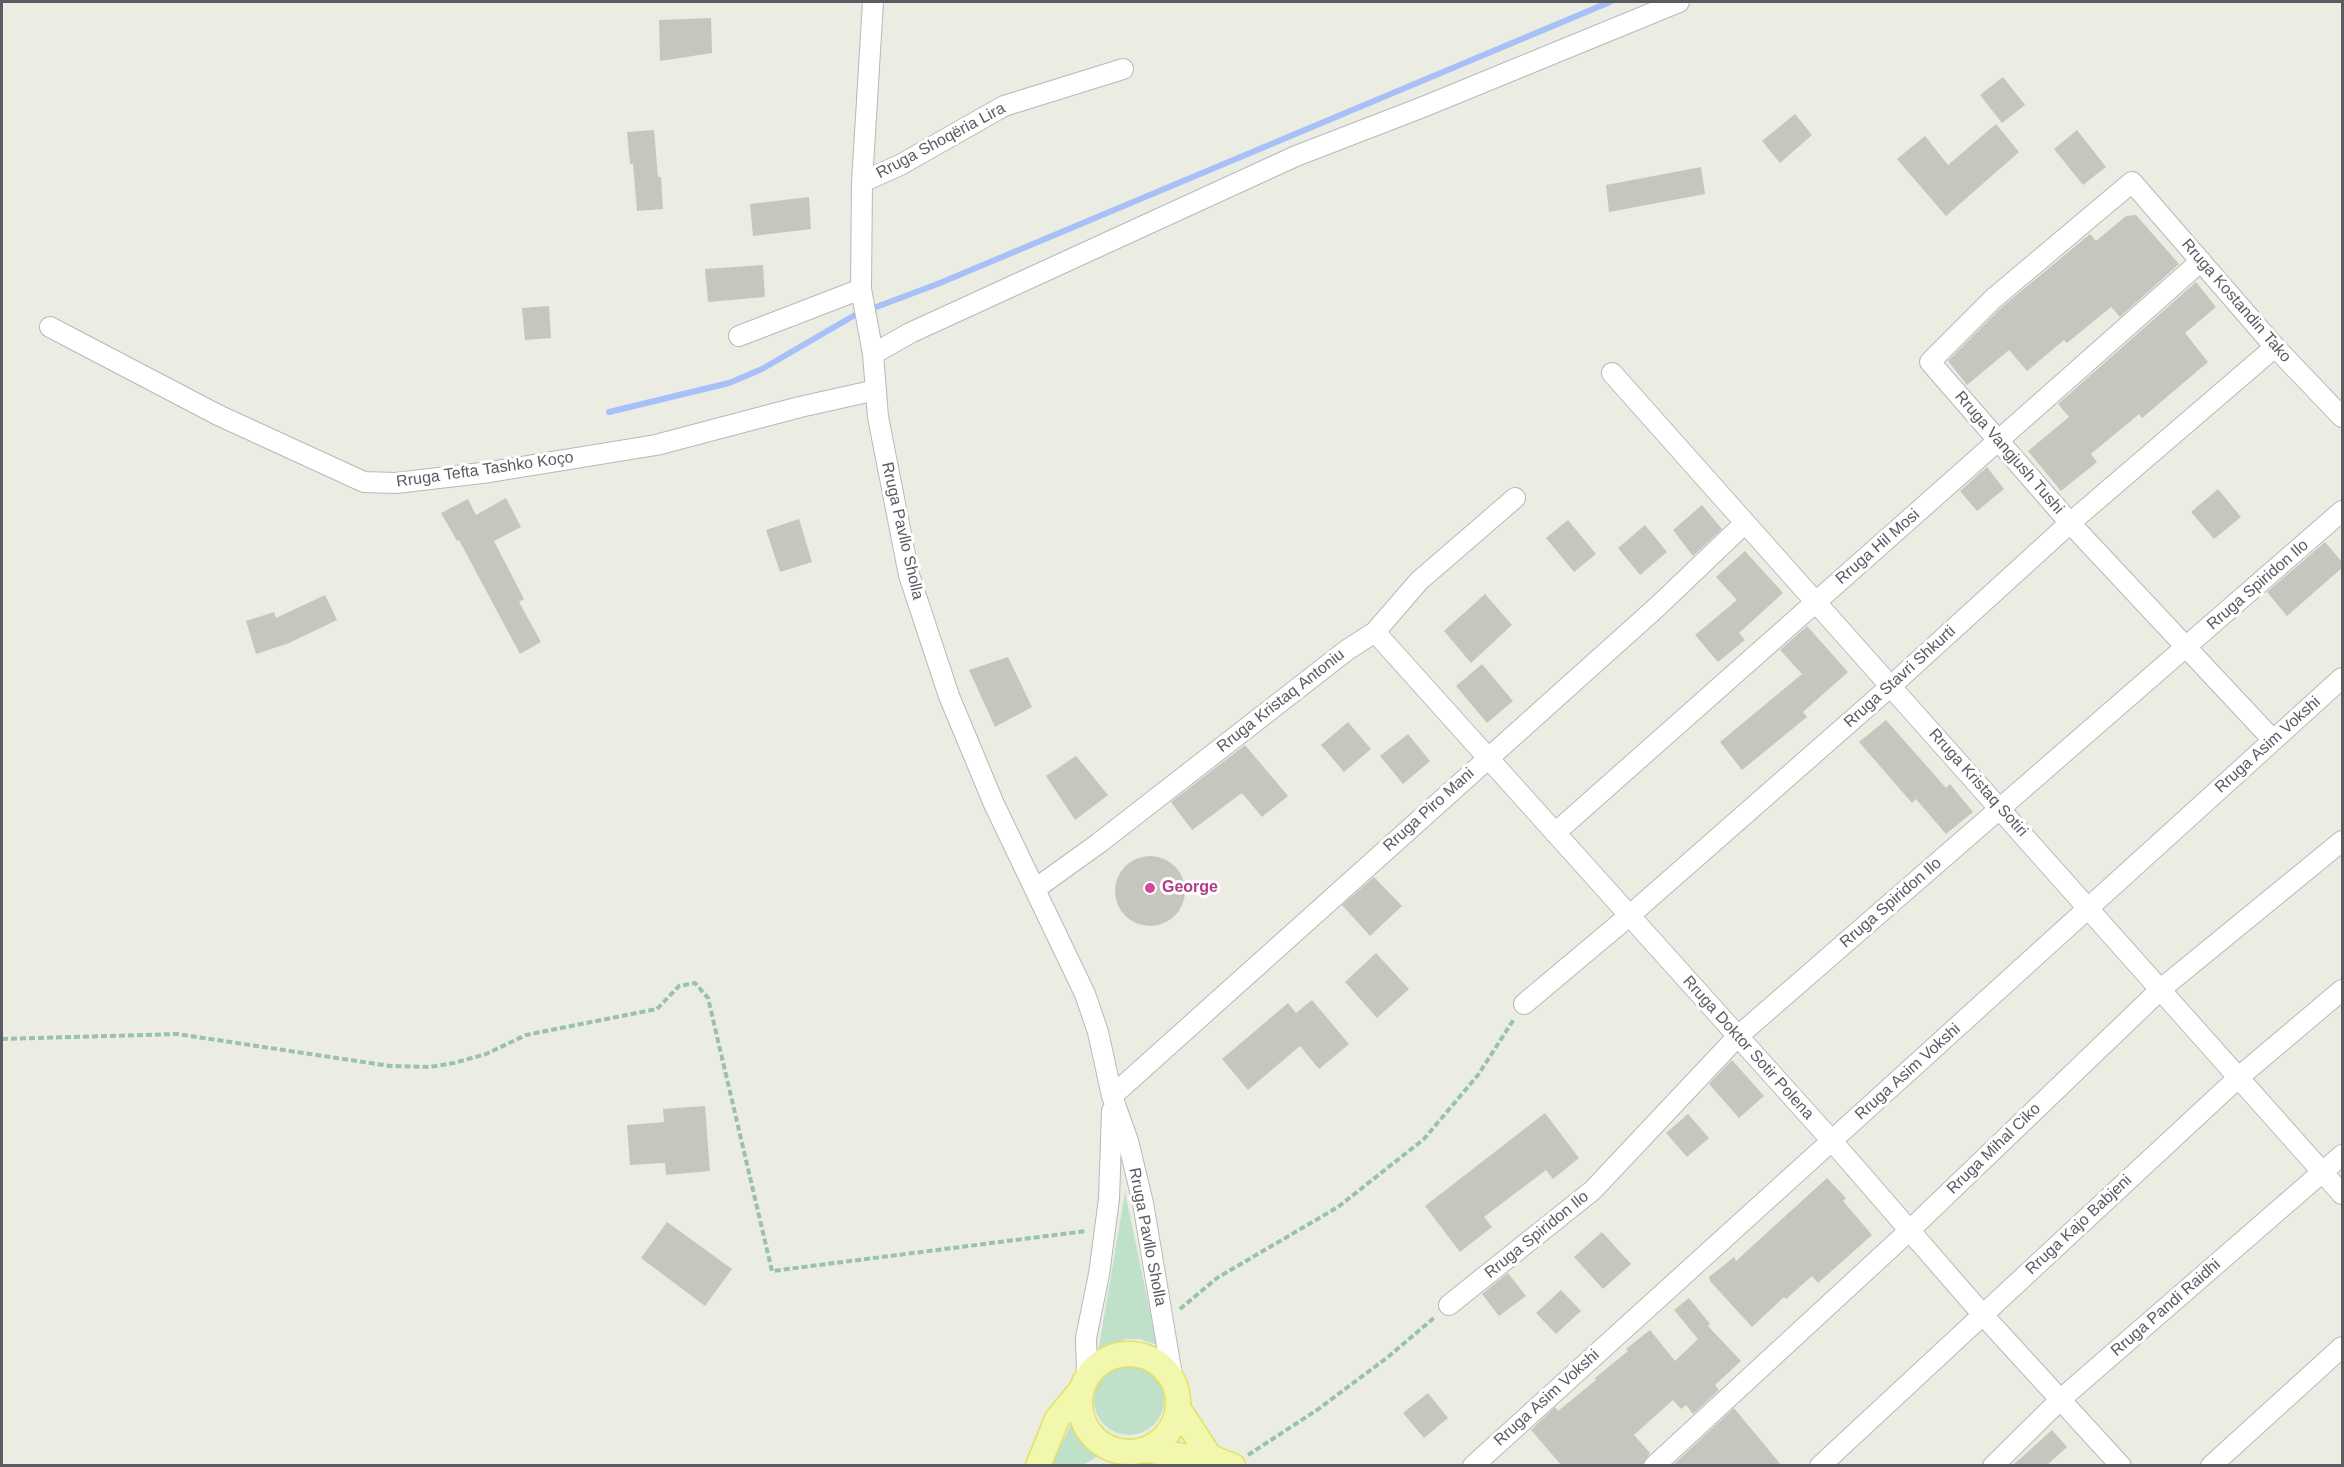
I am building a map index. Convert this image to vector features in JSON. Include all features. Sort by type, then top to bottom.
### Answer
[{"type":"main road","points":[[1038,1466],[1057,1419],[1102,1360],[1122,1353],[1142,1354],[1160,1364],[1173,1381],[1178,1394],[1178,1408],[1173,1426],[1161,1440],[1102,1466]]},
{"type":"main road","points":[[1083,1383],[1080,1412],[1088,1432],[1104,1446],[1225,1463]]},
{"type":"main road","points":[[1178,1408],[1225,1463]]},
{"type":"street","name":"Rruga Pavllo Sholla","points":[[873,2],[862,182],[861,289],[873,354],[878,417],[909,575],[949,696],[994,804],[1085,994],[1098,1032],[1112,1096],[1128,1142],[1143,1203],[1173,1381]]},
{"type":"street","points":[[873,354],[910,333],[1296,156],[1423,107],[1679,2]]},
{"type":"street","name":"Rruga Shoqëria Lira","points":[[862,182],[900,165],[1004,106],[1123,69]]},
{"type":"street","name":"Rruga Kostandin Tako","points":[[2132,182],[2275,348],[2343,417]]},
{"type":"street","name":"Rruga Vangjush Tushi","points":[[2132,182],[1994,297],[1930,362],[2070,523],[2273,740]]},
{"type":"street","name":"Rruga Hil Mosi","points":[[1556,833],[2201,261]]},
{"type":"street","points":[[739,336],[861,289]]},
{"type":"street","name":"Rruga Tefta Tashko Koço","points":[[50,327],[218,415],[364,482],[396,483],[490,472],[656,445],[800,407],[876,390]]},
{"type":"street","name":"Rruga Stavri Shkurti","points":[[1524,1004],[1629,916],[1891,686],[2070,523],[2275,348]]},
{"type":"street","name":"Rruga Kristaq Sotiri","points":[[1612,372],[2343,1194]]},
{"type":"street","name":"Rruga Kristaq Antoniu","points":[[1035,889],[1099,843],[1347,650],[1375,632],[1419,581],[1515,498]]},
{"type":"street","name":"Rruga Spiridon Ilo","points":[[1449,1305],[1593,1190],[1737,1037],[2343,511]]},
{"type":"street","name":"Rruga Piro Mani","points":[[1112,1096],[1657,607],[1745,523]]},
{"type":"street","name":"Rruga Doktor Sotir Polena","points":[[1375,632],[1832,1141],[1983,1315],[2121,1466]]},
{"type":"street","name":"Rruga Asim Vokshi","points":[[1473,1466],[2343,678]]},
{"type":"street","name":"Rruga Mihal Ciko","points":[[1654,1466],[1910,1230],[2161,989],[2343,841]]},
{"type":"street","name":"Rruga Kajo Babjeni","points":[[1820,1466],[2239,1077],[2343,990]]},
{"type":"street","name":"Rruga Pavllo Sholla","points":[[1083,1383],[1086,1338],[1109,1199],[1112,1096]]},
{"type":"street","name":"Rruga Pandi Raidhi","points":[[1993,1466],[2061,1399],[2343,1155]]},
{"type":"street","points":[[2211,1466],[2343,1347]]},
{"type":"path","points":[[2,1039],[177,1034],[390,1066],[429,1067],[486,1054],[526,1035],[657,1009],[679,986],[695,983],[708,998],[772,1271],[1105,1228]]},
{"type":"path","points":[[1164,1324],[1217,1278],[1338,1207],[1424,1139],[1478,1075],[1524,1004]]},
{"type":"path","points":[[1225,1463],[1317,1410],[1388,1357],[1449,1305]]},
{"type":"green space","points":[[1125,1192],[1157,1345],[1140,1339],[1126,1339],[1098,1353]]},
{"type":"green space","points":[[1136,1365],[1149,1371],[1158,1380],[1162,1386],[1164,1400],[1162,1414],[1154,1425],[1143,1433],[1122,1435],[1104,1425],[1096,1414],[1094,1393],[1104,1375],[1115,1367]]},
{"type":"green space","points":[[1071,1424],[1087,1444],[1103,1453],[1083,1465],[1052,1465]]},
{"type":"building","points":[[711,18],[712,53],[660,61],[659,20]]},
{"type":"building","points":[[2003,77],[2025,105],[2002,123],[1980,95]]},
{"type":"building","points":[[1795,114],[1812,135],[1780,163],[1762,141]]},
{"type":"building","points":[[1996,124],[2019,152],[1946,216],[1897,159],[1925,136],[1948,165]]},
{"type":"building","points":[[654,130],[663,209],[637,211],[633,164],[630,164],[627,132]]},
{"type":"building","points":[[2077,130],[2106,167],[2083,185],[2054,149]]},
{"type":"building","points":[[1701,167],[1705,194],[1609,212],[1606,185]]},
{"type":"building","points":[[809,197],[811,229],[753,236],[750,204]]},
{"type":"building","points":[[2136,215],[2179,264],[2120,317],[2111,307],[2067,343],[2064,340],[2027,371],[2009,350],[1967,385],[1948,361],[2002,307],[2090,234],[2096,241],[2126,216]]},
{"type":"building","points":[[763,265],[765,297],[708,302],[705,269]]},
{"type":"building","points":[[2196,282],[2216,307],[2185,333],[2208,362],[2142,418],[2139,414],[2091,454],[2097,462],[2061,491],[2028,451],[2069,417],[2058,404]]},
{"type":"building","points":[[549,306],[551,338],[525,340],[522,308]]},
{"type":"building","points":[[1987,467],[2004,489],[1977,511],[1960,491]]},
{"type":"building","points":[[2218,489],[2241,517],[2214,539],[2191,512]]},
{"type":"building","points":[[506,498],[521,527],[494,541],[524,599],[519,602],[541,642],[520,654],[459,540],[457,541],[441,513],[468,499],[476,515]]},
{"type":"building","points":[[1702,505],[1722,529],[1693,556],[1673,530]]},
{"type":"building","points":[[799,519],[812,562],[780,572],[766,530]]},
{"type":"building","points":[[1568,520],[1596,554],[1574,572],[1546,538]]},
{"type":"building","points":[[1645,525],[1667,552],[1640,575],[1618,548]]},
{"type":"building","points":[[2325,542],[2343,563],[2343,567],[2287,616],[2267,592]]},
{"type":"building","points":[[1745,551],[1783,593],[1739,633],[1745,640],[1718,662],[1695,635],[1737,600],[1716,577]]},
{"type":"building","points":[[1485,594],[1512,625],[1471,663],[1444,631]]},
{"type":"building","points":[[325,595],[337,620],[289,643],[256,654],[246,621],[274,612],[276,618]]},
{"type":"building","points":[[1807,626],[1848,672],[1803,712],[1807,717],[1742,770],[1720,742],[1802,674],[1780,650]]},
{"type":"building","points":[[1008,657],[1032,707],[995,727],[969,670]]},
{"type":"building","points":[[1482,664],[1513,701],[1487,723],[1456,686]]},
{"type":"building","points":[[1886,720],[1946,788],[1950,784],[1973,812],[1946,834],[1916,799],[1912,803],[1859,742]]},
{"type":"building","points":[[1348,722],[1371,749],[1344,772],[1321,745]]},
{"type":"building","points":[[1408,734],[1430,761],[1403,784],[1380,756]]},
{"type":"building","points":[[1245,745],[1288,796],[1262,817],[1242,793],[1192,830],[1171,802]]},
{"type":"building","points":[[1076,756],[1108,795],[1075,820],[1046,776]]},
{"type":"building","name":"George","points":[[1143,856],[1157,856],[1170,862],[1179,871],[1185,884],[1183,904],[1175,916],[1157,926],[1143,926],[1130,920],[1121,911],[1115,898],[1115,884],[1121,871],[1130,862]]},
{"type":"building","points":[[1374,877],[1402,906],[1370,936],[1342,905]]},
{"type":"building","points":[[1376,953],[1409,989],[1377,1018],[1345,982]]},
{"type":"building","points":[[1312,1000],[1349,1044],[1319,1069],[1300,1046],[1248,1090],[1222,1059],[1288,1003],[1296,1013]]},
{"type":"building","points":[[1732,1060],[1764,1096],[1739,1118],[1709,1084]]},
{"type":"building","points":[[705,1106],[710,1171],[666,1175],[665,1163],[630,1165],[627,1125],[664,1122],[663,1109]]},
{"type":"building","points":[[1545,1113],[1579,1158],[1553,1179],[1546,1170],[1484,1217],[1492,1227],[1460,1252],[1425,1206]]},
{"type":"building","points":[[1688,1114],[1709,1138],[1687,1157],[1666,1133]]},
{"type":"building","points":[[1827,1178],[1846,1198],[1843,1201],[1872,1235],[1818,1283],[1812,1276],[1786,1299],[1784,1297],[1752,1327],[1710,1281],[1709,1277],[1734,1257],[1736,1261]]},
{"type":"building","points":[[667,1222],[732,1269],[705,1306],[641,1258]]},
{"type":"building","points":[[1602,1232],[1631,1264],[1603,1289],[1574,1257]]},
{"type":"building","points":[[1508,1273],[1526,1296],[1499,1316],[1482,1294]]},
{"type":"building","points":[[1561,1290],[1581,1311],[1556,1334],[1536,1313]]},
{"type":"building","points":[[1689,1298],[1710,1324],[1708,1326],[1741,1361],[1715,1385],[1719,1390],[1693,1414],[1686,1405],[1681,1409],[1673,1400],[1634,1435],[1650,1453],[1642,1466],[1562,1466],[1531,1430],[1555,1407],[1558,1411],[1596,1380],[1595,1378],[1628,1351],[1626,1349],[1650,1330],[1675,1361],[1698,1339],[1674,1310]]},
{"type":"building","points":[[1428,1393],[1448,1418],[1424,1438],[1403,1413]]},
{"type":"building","points":[[1734,1408],[1782,1466],[1672,1466]]},
{"type":"building","points":[[2052,1430],[2067,1447],[2046,1466],[2012,1466]]},
{"type":"waterway","points":[[609,412],[729,383],[762,369],[855,315],[940,283],[1610,2]]},
{"type":"place","name":"George","points":[[1150,888]]}]
